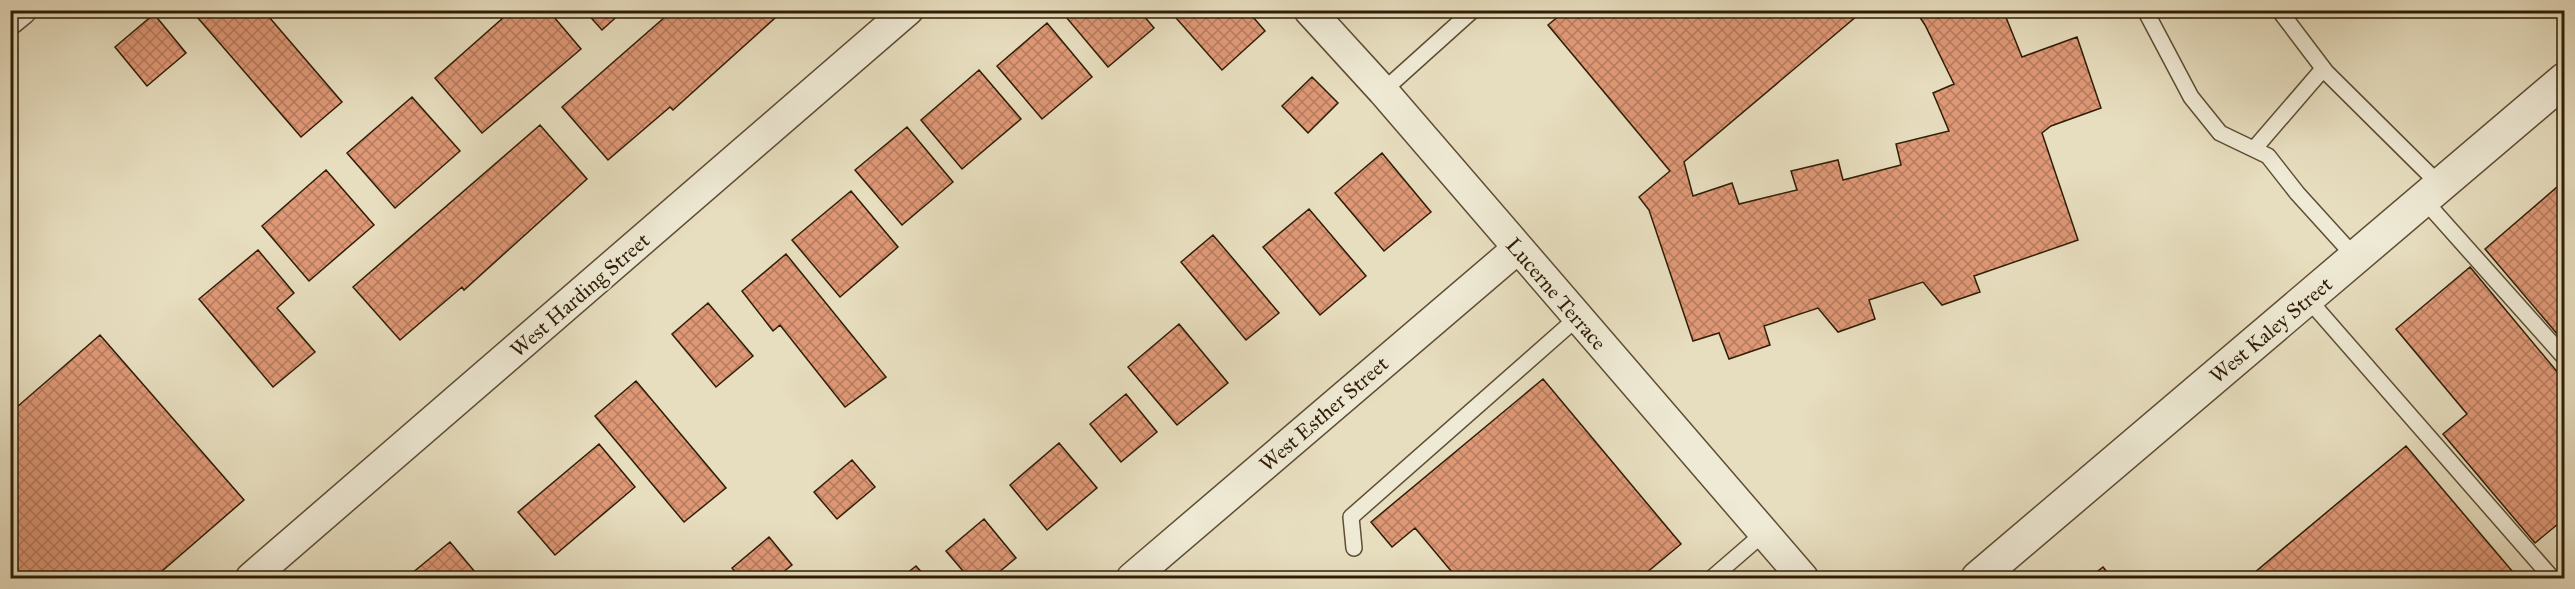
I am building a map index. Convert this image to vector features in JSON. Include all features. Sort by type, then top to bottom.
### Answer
[{"type":"street","points":[[10,19],[21,10]]},
{"type":"street","name":"West Harding Street","points":[[251,579],[908,10]]},
{"type":"street","name":"Lucerne Terrace","points":[[1309,10],[1383,91],[1516,249],[1803,579]]},
{"type":"street","name":"West Kaley Street","points":[[1978,579],[2565,80]]},
{"type":"street","name":"West Esther Street","points":[[1132,579],[1516,249]]},
{"type":"lane","points":[[1383,91],[1473,10]]},
{"type":"lane","points":[[2145,10],[2191,97],[2220,133],[2268,156],[2297,193],[2356,258]]},
{"type":"lane","points":[[2279,10],[2323,69],[2432,193],[2565,357]]},
{"type":"lane","points":[[2254,149],[2323,69]]},
{"type":"lane","points":[[2308,299],[2553,579]]},
{"type":"lane","points":[[1354,548],[1351,517],[1577,318]]},
{"type":"lane","points":[[1712,579],[1764,533]]},
{"type":"building","points":[[191,10],[263,10],[342,102],[301,137]]},
{"type":"building","points":[[512,10],[548,10],[581,49],[482,133],[435,78]]},
{"type":"building","points":[[584,10],[624,10],[602,30]]},
{"type":"building","points":[[673,10],[784,10],[673,110],[670,107],[608,160],[562,107]]},
{"type":"building","points":[[1139,10],[1154,28],[1108,67],[1061,11]]},
{"type":"building","points":[[1169,10],[1247,10],[1265,31],[1222,70]]},
{"type":"building","points":[[1566,10],[1864,10],[1684,162],[1693,196],[1732,183],[1739,204],[1797,190],[1791,171],[1838,160],[1843,180],[1901,165],[1896,144],[1949,131],[1933,93],[1954,84],[1925,25],[1915,10],[2003,10],[2022,57],[2077,37],[2101,108],[2051,126],[2042,133],[2078,240],[1974,276],[1980,292],[1942,305],[1923,282],[1869,300],[1875,319],[1838,332],[1818,308],[1764,326],[1770,345],[1729,359],[1719,333],[1693,341],[1649,210],[1639,197],[1670,171],[1548,25]]},
{"type":"building","points":[[154,14],[186,53],[147,86],[115,47]]},
{"type":"building","points":[[1047,23],[1092,77],[1042,119],[997,66]]},
{"type":"building","points":[[979,70],[1021,119],[962,169],[921,120]]},
{"type":"building","points":[[1312,77],[1338,103],[1308,133],[1282,106]]},
{"type":"building","points":[[412,97],[460,151],[395,208],[347,153]]},
{"type":"building","points":[[540,125],[587,179],[464,290],[462,287],[400,340],[353,287]]},
{"type":"building","points":[[907,127],[953,182],[902,225],[855,170]]},
{"type":"building","points":[[1382,153],[1431,212],[1384,251],[1335,193]]},
{"type":"building","points":[[326,170],[374,225],[309,281],[262,226]]},
{"type":"building","points":[[2564,181],[2564,342],[2485,249]]},
{"type":"building","points":[[851,191],[898,247],[840,297],[792,240]]},
{"type":"building","points":[[1309,209],[1366,276],[1320,315],[1263,247]]},
{"type":"building","points":[[1213,235],[1279,313],[1246,340],[1181,262]]},
{"type":"building","points":[[258,250],[294,293],[277,308],[315,352],[273,387],[199,299]]},
{"type":"building","points":[[786,254],[886,377],[845,407],[780,325],[773,331],[742,291]]},
{"type":"building","points":[[2470,267],[2564,380],[2564,519],[2535,543],[2443,434],[2467,414],[2396,329]]},
{"type":"building","points":[[708,303],[753,356],[716,387],[672,334]]},
{"type":"building","points":[[1179,324],[1228,383],[1177,425],[1128,367]]},
{"type":"building","points":[[100,335],[244,500],[154,578],[10,578],[10,413]]},
{"type":"building","points":[[1543,379],[1681,544],[1645,574],[1649,578],[1457,578],[1415,528],[1392,547],[1371,522]]},
{"type":"building","points":[[636,381],[726,488],[684,522],[595,416]]},
{"type":"building","points":[[1126,394],[1157,432],[1121,462],[1090,424]]},
{"type":"building","points":[[1059,443],[1097,488],[1047,530],[1010,485]]},
{"type":"building","points":[[599,444],[635,487],[555,555],[518,512]]},
{"type":"building","points":[[2406,446],[2518,578],[2248,578]]},
{"type":"building","points":[[852,460],[875,487],[837,519],[814,492]]},
{"type":"building","points":[[984,519],[1016,558],[992,578],[969,578],[946,551]]},
{"type":"building","points":[[769,537],[792,565],[776,578],[741,578],[732,568]]},
{"type":"building","points":[[450,542],[480,578],[406,578]]},
{"type":"building","points":[[916,566],[927,578],[901,578]]},
{"type":"building","points":[[2103,567],[2112,578],[2089,578]]},
{"type":"railway","points":[[2557,10],[2564,18]]}]
